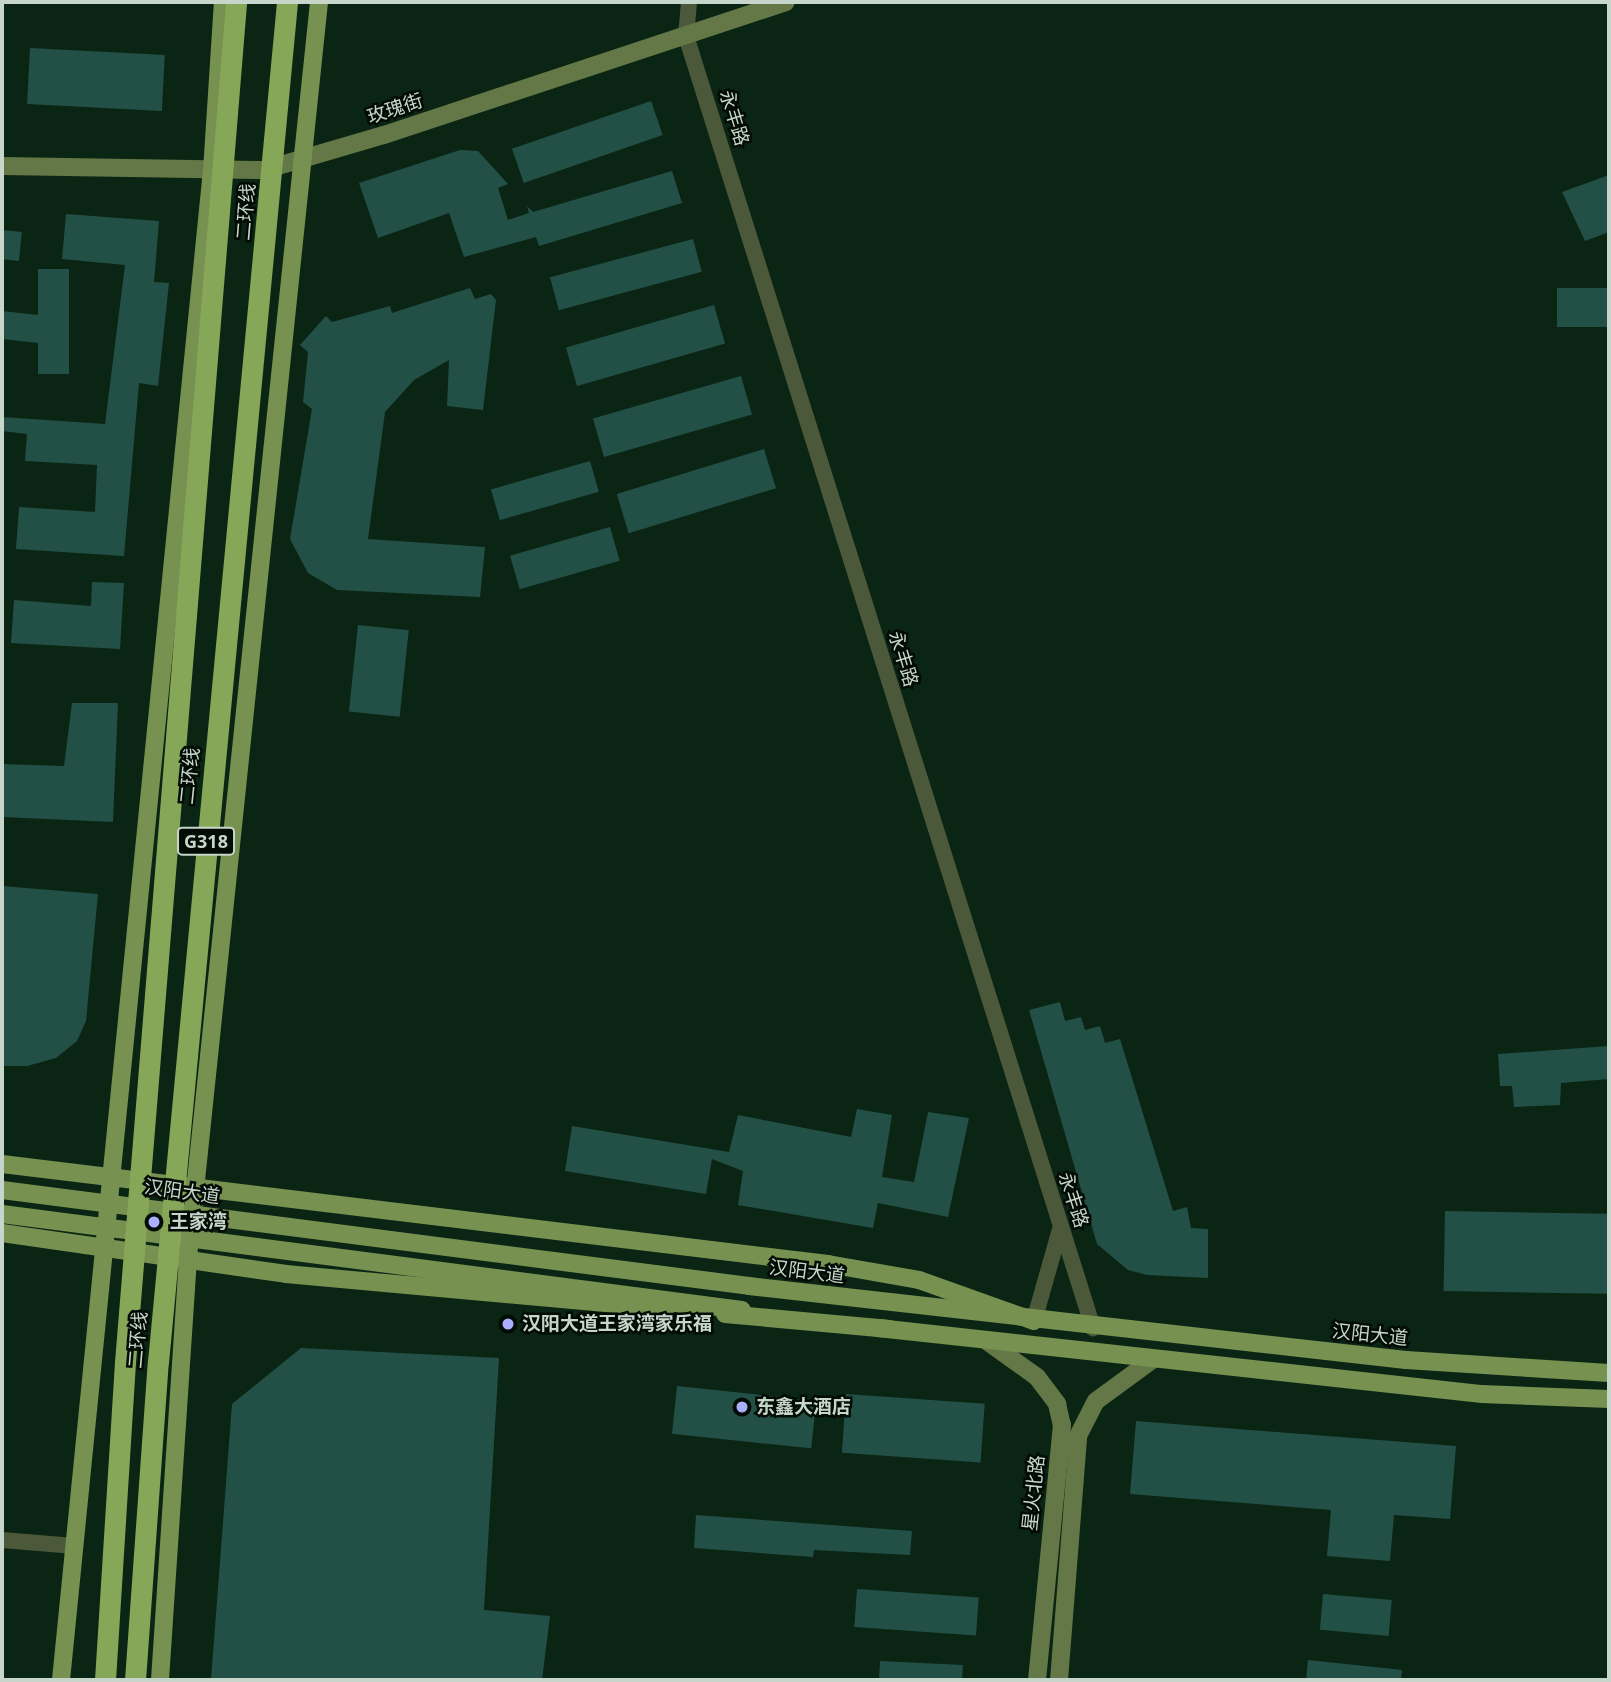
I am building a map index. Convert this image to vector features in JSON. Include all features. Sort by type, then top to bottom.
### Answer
[{"type":"highway","name":"二环线","points":[[106,1680],[128,1321],[236,2]]},
{"type":"highway","name":"二环线","points":[[135,1680],[160,1348],[287,2]]},
{"type":"main road","points":[[61,1680],[212,171],[223,2]]},
{"type":"main road","points":[[160,1680],[188,1257],[198,1185],[319,2]]},
{"type":"main road","points":[[2,1164],[198,1185],[828,1265],[919,1280],[1034,1321]]},
{"type":"main road","name":"汉阳大道","points":[[2,1190],[1093,1328],[1481,1367],[1609,1373]]},
{"type":"main road","points":[[2,1214],[988,1342],[1482,1394],[1609,1399]]},
{"type":"main road","points":[[2,1233],[106,1244],[286,1274],[889,1329]]},
{"type":"street","name":"永丰路","points":[[689,2],[686,36],[1093,1328]]},
{"type":"street","name":"玫瑰街","points":[[2,166],[264,170],[786,2]]},
{"type":"street","points":[[1034,1321],[1060,1229]]},
{"type":"street","name":"星火北路","points":[[988,1342],[1037,1377],[1057,1404],[1062,1425],[1037,1680]]},
{"type":"street","name":"星火北路","points":[[1059,1680],[1078,1436],[1096,1401],[1152,1360]]},
{"type":"street","points":[[2,1540],[75,1546]]},
{"type":"building","points":[[30,48],[165,55],[162,111],[27,104]]},
{"type":"building","points":[[651,101],[663,135],[524,183],[512,149]]},
{"type":"building","points":[[460,150],[478,151],[508,184],[498,188],[508,220],[529,213],[527,206],[533,212],[672,171],[682,203],[539,246],[536,237],[464,257],[449,213],[378,238],[359,183]]},
{"type":"building","points":[[1609,175],[1609,232],[1585,241],[1562,192]]},
{"type":"building","points":[[66,214],[159,221],[154,282],[169,283],[158,386],[139,383],[124,556],[16,549],[19,507],[95,512],[97,465],[25,461],[27,434],[2,431],[2,417],[105,424],[125,265],[62,259]]},
{"type":"building","points":[[2,230],[22,232],[19,261],[2,259]]},
{"type":"building","points":[[693,239],[702,272],[559,310],[550,277]]},
{"type":"building","points":[[38,269],[69,269],[69,374],[38,374],[38,343],[2,339],[2,311],[38,315]]},
{"type":"building","points":[[470,288],[475,299],[491,294],[496,300],[483,410],[447,406],[449,360],[414,380],[385,412],[368,539],[485,547],[480,597],[337,590],[308,573],[290,539],[312,409],[303,402],[308,352],[300,345],[326,316],[332,322],[390,306],[392,313]]},
{"type":"building","points":[[1557,288],[1609,288],[1609,327],[1557,327]]},
{"type":"building","points":[[714,305],[725,343],[577,386],[566,347]]},
{"type":"building","points":[[741,376],[752,414],[604,457],[593,418]]},
{"type":"building","points":[[764,449],[776,488],[629,533],[617,494]]},
{"type":"building","points":[[590,461],[599,492],[500,520],[491,489]]},
{"type":"building","points":[[610,527],[620,561],[520,589],[510,556]]},
{"type":"building","points":[[92,582],[124,583],[120,649],[11,643],[14,600],[91,606]]},
{"type":"building","points":[[358,625],[409,630],[400,717],[349,712]]},
{"type":"building","points":[[72,703],[118,703],[113,822],[2,817],[2,764],[64,766]]},
{"type":"building","points":[[2,886],[98,894],[86,1021],[77,1041],[56,1058],[27,1066],[2,1066]]},
{"type":"building","points":[[1060,1002],[1065,1021],[1081,1017],[1085,1030],[1100,1026],[1105,1043],[1120,1039],[1173,1211],[1187,1207],[1191,1228],[1208,1229],[1208,1278],[1147,1275],[1128,1270],[1097,1244],[1029,1010]]},
{"type":"building","points":[[1609,1046],[1609,1079],[1561,1083],[1560,1105],[1514,1107],[1512,1086],[1500,1086],[1498,1054]]},
{"type":"building","points":[[857,1109],[892,1115],[882,1177],[914,1182],[928,1112],[969,1118],[948,1217],[878,1203],[873,1228],[738,1205],[743,1171],[712,1159],[706,1194],[565,1171],[572,1126],[729,1152],[738,1115],[851,1137]]},
{"type":"building","points":[[1445,1211],[1609,1214],[1608,1294],[1444,1291]]},
{"type":"building","points":[[301,1348],[499,1358],[484,1610],[550,1616],[542,1680],[211,1680],[232,1404]]},
{"type":"building","points":[[677,1386],[816,1401],[811,1448],[672,1434]]},
{"type":"building","points":[[846,1394],[985,1404],[981,1463],[842,1453]]},
{"type":"building","points":[[1136,1421],[1456,1446],[1450,1519],[1394,1515],[1390,1561],[1327,1556],[1331,1510],[1130,1494]]},
{"type":"building","points":[[696,1515],[912,1531],[910,1555],[814,1550],[813,1557],[694,1548]]},
{"type":"building","points":[[857,1589],[979,1598],[976,1635],[854,1627]]},
{"type":"building","points":[[1323,1594],[1392,1600],[1389,1636],[1320,1630]]},
{"type":"building","points":[[1308,1660],[1402,1670],[1401,1680],[1306,1680]]},
{"type":"building","points":[[880,1661],[963,1665],[962,1680],[879,1680]]},
{"type":"place","name":"王家湾","points":[[154,1222]]},
{"type":"place","name":"汉阳大道王家湾家乐福","points":[[508,1324]]},
{"type":"place","name":"东鑫大酒店","points":[[742,1407]]}]
